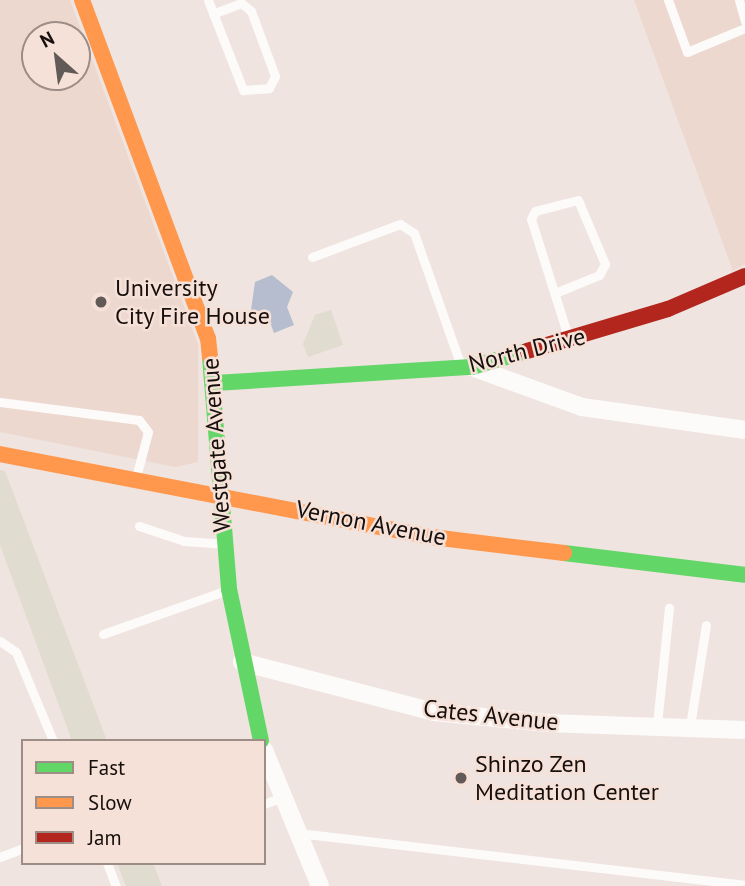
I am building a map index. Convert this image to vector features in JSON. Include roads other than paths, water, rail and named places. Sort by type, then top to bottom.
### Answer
[{"type":"street","name":"Westgate Avenue","points":[[82,0],[208,338],[215,383],[217,492],[223,544],[242,662],[261,739]]},
{"type":"street","name":"North Drive","points":[[215,383],[467,367],[569,341],[745,276]]},
{"type":"street","points":[[467,367],[582,407],[745,430]]},
{"type":"street","name":"Vernon Avenue","points":[[0,454],[217,492],[432,537],[745,575]]},
{"type":"street","name":"Cates Avenue","points":[[242,662],[434,712],[546,723],[657,724],[745,730]]},
{"type":"street","points":[[266,755],[320,886]]},
{"type":"lane","points":[[208,0],[213,14],[243,90],[269,88],[275,76],[251,11],[242,3],[213,14]]},
{"type":"lane","points":[[668,0],[687,52],[745,28]]},
{"type":"lane","points":[[739,0],[745,21]]},
{"type":"lane","points":[[555,293],[599,275],[605,264],[578,200],[535,211],[531,219],[569,341]]},
{"type":"lane","points":[[312,257],[400,224],[414,233],[467,367]]},
{"type":"lane","points":[[0,402],[139,420],[148,432],[136,477]]},
{"type":"lane","points":[[139,526],[223,544]]},
{"type":"lane","points":[[103,634],[229,589]]},
{"type":"lane","points":[[657,724],[669,608]]},
{"type":"lane","points":[[690,726],[706,625]]},
{"type":"lane","points":[[0,641],[16,652],[52,739]]},
{"type":"lane","points":[[266,803],[282,797]]},
{"type":"lane","points":[[297,833],[745,885]]},
{"type":"lane","points":[[0,857],[21,849]]},
{"type":"lane","points":[[108,865],[116,886]]},
{"type":"water","points":[[272,275],[293,292],[287,307],[294,325],[274,333],[267,314],[251,310],[255,282]]},
{"type":"place","name":"University City Fire House","points":[[101,302]]},
{"type":"place","name":"Shinzo Zen Meditation Center","points":[[461,778]]}]
